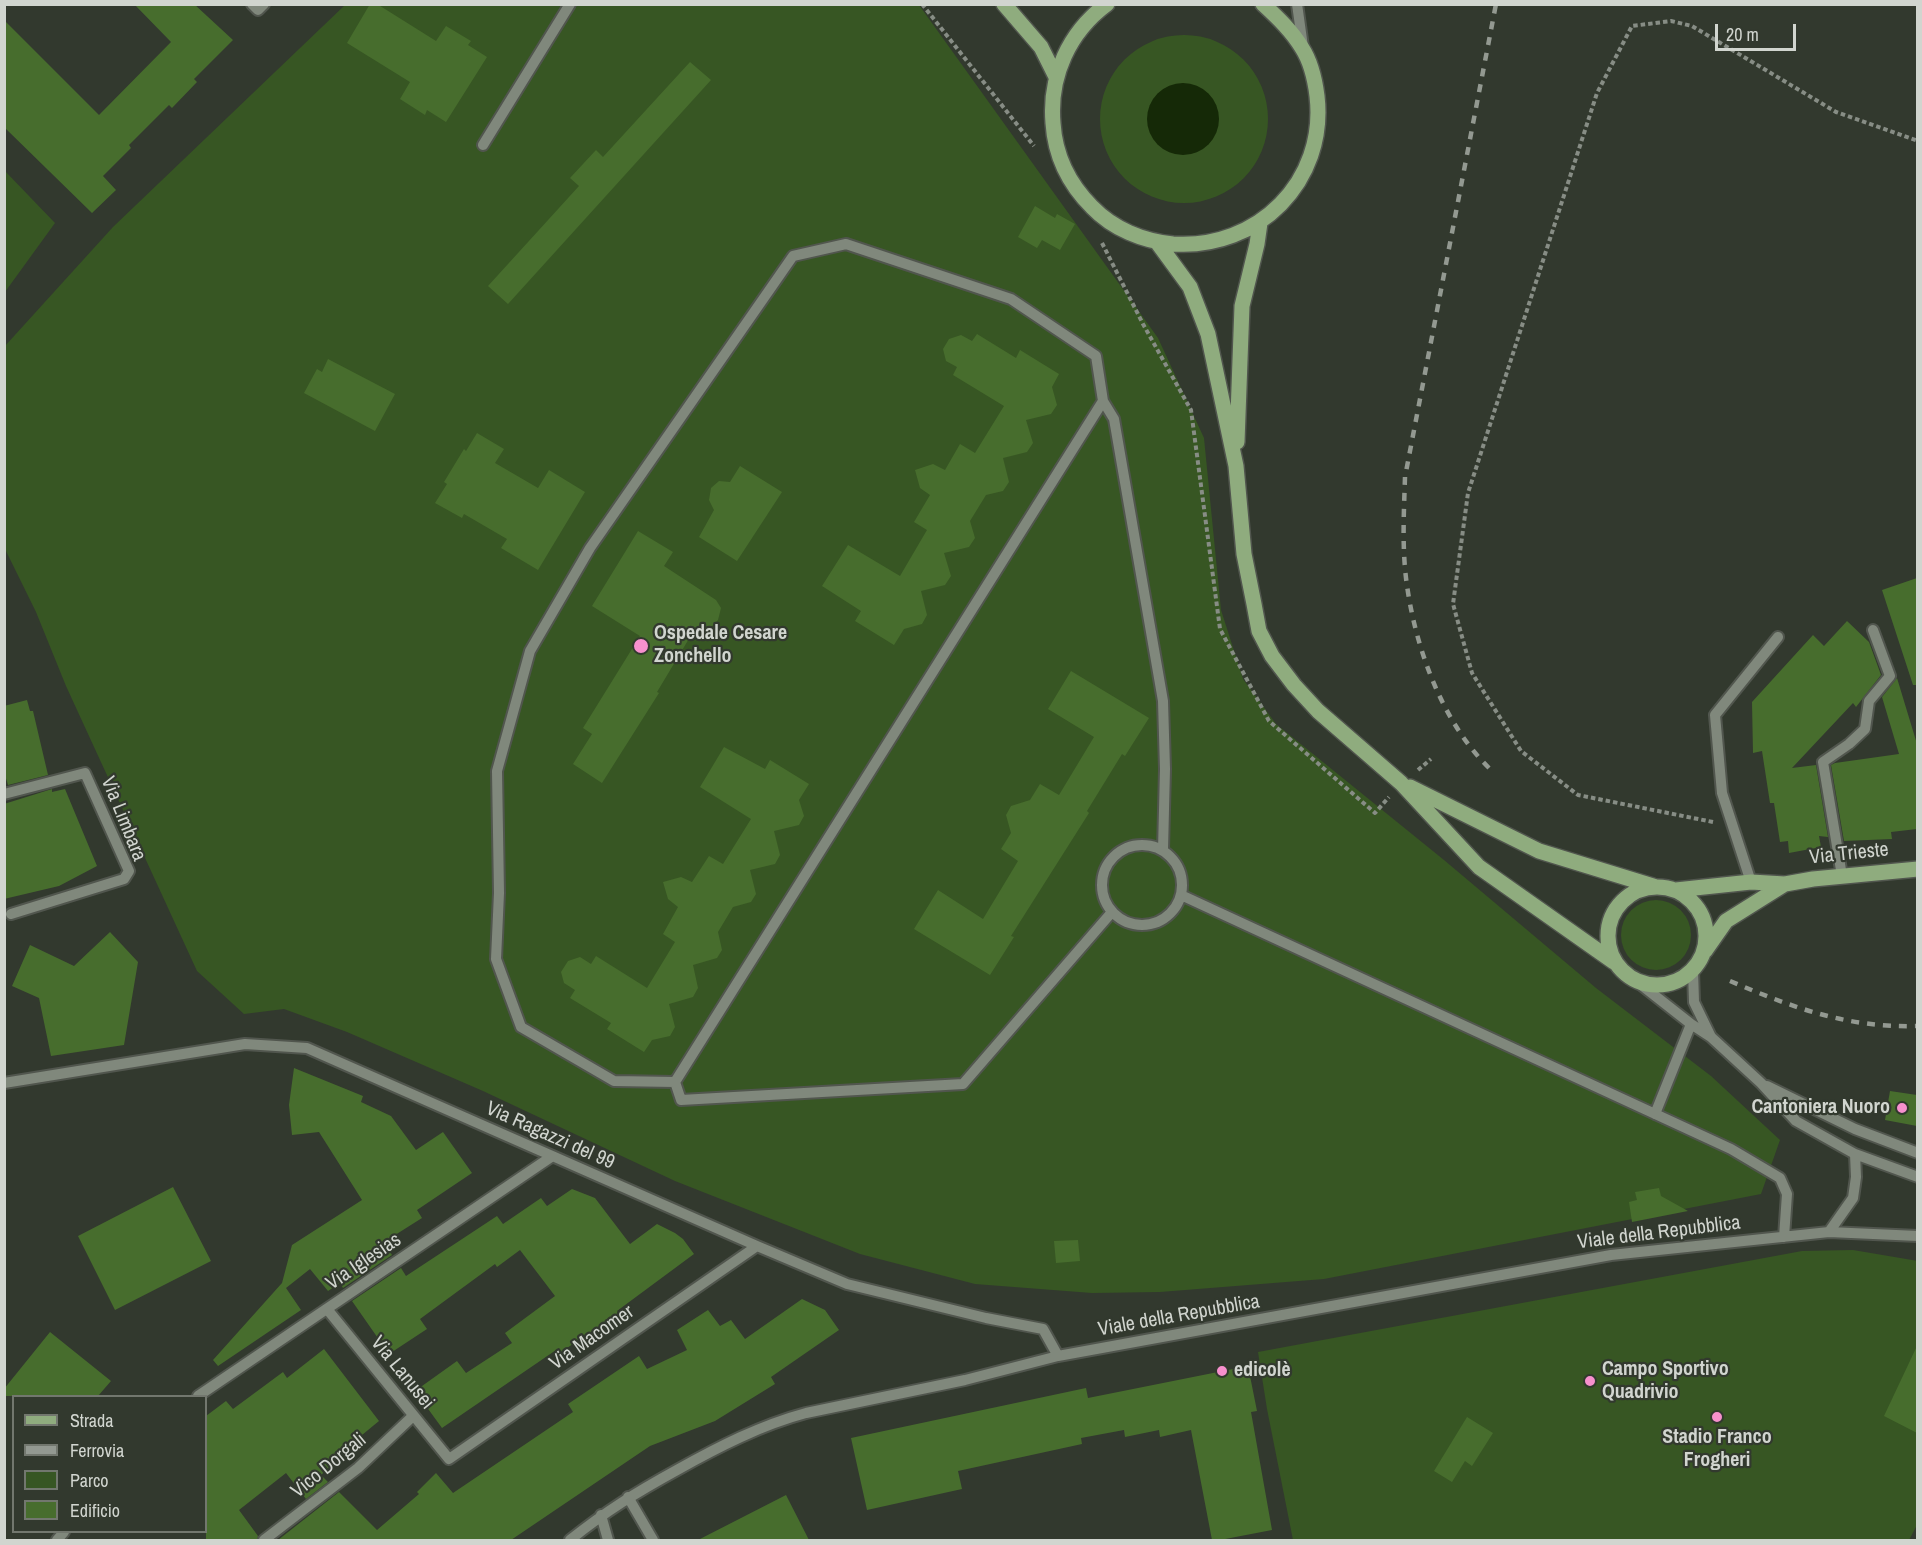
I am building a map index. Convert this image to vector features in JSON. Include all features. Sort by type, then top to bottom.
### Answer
[{"type":"main road","points":[[1004,4],[1041,46],[1056,77]]},
{"type":"main road","points":[[1096,7],[1065,53],[1056,77],[1051,107],[1054,138],[1063,168],[1079,194],[1101,216],[1127,232],[1157,242],[1192,245],[1228,238],[1260,223],[1284,201],[1303,175],[1314,144],[1318,112],[1315,80],[1303,50],[1285,24],[1263,4]]},
{"type":"main road","points":[[1236,466],[1242,306],[1260,223]]},
{"type":"main road","points":[[1157,242],[1190,287],[1208,334],[1236,466],[1244,554],[1259,631],[1272,656],[1294,685],[1318,711],[1401,783],[1479,867],[1614,962],[1635,980],[1650,985],[1666,985],[1693,970],[1704,953],[1707,938],[1705,923],[1694,904],[1676,890],[1654,886],[1539,852],[1401,783]]},
{"type":"main road","name":"Via Trieste","points":[[1676,890],[1751,882],[1785,884],[1917,868]]},
{"type":"main road","name":"Via Trieste","points":[[1704,953],[1726,921],[1785,884]]},
{"type":"main road","points":[[1614,962],[1607,937],[1613,913],[1630,894],[1654,886]]},
{"type":"street","points":[[252,4],[258,10],[264,4]]},
{"type":"street","points":[[483,145],[570,4]]},
{"type":"street","points":[[1297,4],[1303,50]]},
{"type":"street","points":[[675,1082],[614,1081],[521,1028],[496,959],[499,893],[497,771],[530,651],[590,548],[793,255],[846,244],[1011,299],[1096,356],[1103,401],[1114,419],[1163,701],[1165,769],[1163,850]]},
{"type":"street","points":[[675,1082],[1103,401]]},
{"type":"street","points":[[1842,876],[1823,762],[1849,744],[1865,729],[1869,701],[1890,676],[1873,630]]},
{"type":"street","points":[[1751,882],[1722,793],[1715,715],[1778,637]]},
{"type":"street","name":"Via Limbara","points":[[4,794],[85,773],[129,871],[124,879],[10,914]]},
{"type":"street","points":[[1138,844],[1151,845],[1163,850],[1173,858],[1180,869],[1181,895],[1176,906],[1158,922],[1146,925],[1133,924],[1122,920],[1105,902],[1102,877],[1111,860],[1125,848],[1138,844]]},
{"type":"street","points":[[1181,895],[1731,1149],[1780,1178],[1787,1194],[1784,1237]]},
{"type":"street","points":[[675,1082],[681,1100],[963,1084],[1112,912]]},
{"type":"street","points":[[1693,970],[1694,1002],[1711,1037]]},
{"type":"street","points":[[1635,980],[1711,1037],[1761,1083],[1796,1121],[1855,1154],[1917,1177]]},
{"type":"street","points":[[1655,1114],[1691,1024]]},
{"type":"street","name":"Via Ragazzi del 99","points":[[4,1083],[245,1044],[307,1048],[551,1157],[847,1284],[986,1318],[1043,1329],[1058,1356]]},
{"type":"street","points":[[1761,1083],[1855,1129],[1917,1153]]},
{"type":"street","points":[[1829,1232],[1853,1198],[1856,1177],[1855,1154]]},
{"type":"street","name":"Via Iglesias","points":[[199,1395],[551,1157]]},
{"type":"street","name":"Viale della Repubblica","points":[[570,1540],[628,1497],[718,1447],[786,1418],[965,1380],[1058,1356],[1611,1255],[1829,1232],[1917,1236]]},
{"type":"street","name":"Via Macomer","points":[[448,1459],[757,1246]]},
{"type":"street","name":"Via Lanusei","points":[[327,1309],[448,1459]]},
{"type":"street","name":"Vico Dorgali","points":[[264,1540],[358,1468],[413,1416]]},
{"type":"street","points":[[628,1497],[653,1540]]},
{"type":"street","points":[[601,1515],[608,1540]]},
{"type":"path","points":[[922,4],[1036,150]]},
{"type":"path","points":[[1731,826],[1578,795],[1521,751],[1472,673],[1454,604],[1468,493],[1597,93],[1632,26],[1671,21],[1692,26],[1836,112],[1917,141]]},
{"type":"path","points":[[1098,234],[1143,324],[1191,410],[1220,629],[1269,722],[1375,813],[1401,783],[1431,759]]},
{"type":"green space","name":"Ospedale Cesare Zonchello","points":[[345,5],[919,5],[1158,338],[1204,438],[1221,610],[1243,679],[1276,724],[1444,860],[1596,988],[1711,1076],[1780,1140],[1761,1194],[1324,1279],[1160,1292],[1092,1293],[975,1284],[860,1254],[675,1181],[483,1091],[347,1032],[284,1009],[244,1014],[197,971],[66,686],[36,612],[5,549],[5,346],[113,227]]},
{"type":"green space","points":[[1184,35],[1216,41],[1231,49],[1243,60],[1254,72],[1262,87],[1268,119],[1262,151],[1254,166],[1243,178],[1231,189],[1216,197],[1184,203],[1152,197],[1137,189],[1125,178],[1114,166],[1106,151],[1100,119],[1106,87],[1114,72],[1125,60],[1137,49],[1152,41]]},
{"type":"green space","points":[[5,171],[55,223],[5,292]]},
{"type":"green space","points":[[1656,900],[1669,903],[1681,910],[1688,922],[1691,935],[1688,948],[1681,960],[1669,967],[1656,970],[1643,967],[1631,960],[1624,948],[1621,935],[1624,922],[1631,910],[1643,903]]},
{"type":"green space","name":"Campo Sportivo Quadrivio","points":[[1853,1250],[1918,1261],[1917,1525],[1909,1540],[1293,1540],[1258,1352],[1802,1251]]},
{"type":"shaded area","points":[[1183,83],[1197,86],[1209,93],[1216,105],[1219,119],[1216,133],[1209,145],[1197,152],[1183,155],[1169,152],[1157,145],[1150,133],[1147,119],[1150,105],[1157,93],[1169,86]]},
{"type":"building","points":[[134,4],[194,4],[233,40],[194,79],[197,82],[172,108],[169,105],[129,145],[131,148],[103,176],[116,190],[92,213],[4,127],[4,20],[99,115],[171,42]]},
{"type":"building","points":[[370,4],[377,4],[436,41],[446,26],[471,41],[468,45],[487,57],[446,122],[427,110],[425,115],[400,99],[410,82],[347,43]]},
{"type":"building","points":[[690,62],[711,80],[508,304],[488,286],[579,186],[570,178],[596,150],[603,157]]},
{"type":"building","points":[[1035,206],[1055,218],[1057,214],[1075,224],[1060,250],[1042,240],[1037,248],[1018,237]]},
{"type":"building","points":[[977,334],[1016,358],[1020,350],[1059,374],[1052,387],[1057,405],[1051,414],[1026,420],[1033,443],[1027,452],[1003,458],[1009,482],[1003,491],[986,495],[970,521],[975,538],[969,547],[944,553],[951,576],[945,585],[921,591],[927,615],[922,624],[904,629],[894,645],[855,621],[861,611],[822,586],[848,545],[900,576],[927,530],[914,522],[930,495],[920,488],[915,470],[933,464],[945,470],[960,444],[975,453],[1004,406],[953,375],[957,367],[946,361],[943,349],[949,339],[961,335],[972,341]]},
{"type":"building","points":[[328,359],[395,394],[375,431],[304,393],[317,369],[322,372]]},
{"type":"building","points":[[477,433],[504,449],[495,463],[538,488],[549,470],[585,492],[538,570],[501,548],[507,539],[464,514],[462,518],[435,503],[447,484],[444,482],[464,449],[466,451]]},
{"type":"building","points":[[740,466],[782,492],[737,561],[699,537],[714,510],[709,500],[711,488],[719,481],[730,482]]},
{"type":"building","points":[[638,531],[673,552],[664,566],[716,600],[721,608],[718,620],[703,635],[690,637],[657,692],[659,693],[602,783],[573,764],[592,734],[583,728],[640,636],[592,606]]},
{"type":"building","points":[[1917,578],[1917,685],[1913,685],[1882,590]]},
{"type":"building","points":[[1847,621],[1869,642],[1881,675],[1856,707],[1853,703],[1792,768],[1816,765],[1828,837],[1819,836],[1821,847],[1789,853],[1788,841],[1780,842],[1774,803],[1770,803],[1762,751],[1753,753],[1752,702],[1813,635],[1824,646]]},
{"type":"building","points":[[1071,671],[1149,718],[1125,756],[1122,754],[1087,811],[1089,813],[1011,936],[1014,937],[990,975],[914,929],[938,890],[983,919],[1018,861],[1001,849],[1011,833],[1006,815],[1011,806],[1030,800],[1040,784],[1059,795],[1094,737],[1048,709]]},
{"type":"building","points":[[1897,678],[1917,744],[1917,829],[1891,832],[1892,839],[1844,841],[1831,765],[1899,754],[1882,697]]},
{"type":"building","points":[[27,700],[30,711],[33,711],[48,775],[8,785],[4,772],[4,706]]},
{"type":"building","points":[[724,747],[765,769],[770,760],[809,784],[799,800],[804,816],[799,825],[774,831],[780,855],[775,864],[750,870],[756,894],[751,902],[733,907],[718,932],[722,950],[717,958],[693,965],[698,988],[693,997],[669,1004],[675,1027],[670,1036],[652,1040],[644,1052],[607,1029],[611,1023],[570,998],[575,990],[564,983],[561,972],[568,961],[580,957],[591,964],[596,956],[647,988],[675,942],[663,934],[678,907],[668,899],[663,882],[681,877],[692,882],[709,856],[723,864],[751,819],[700,787]]},
{"type":"building","points":[[52,789],[52,792],[65,789],[97,866],[59,886],[4,899],[4,804]]},
{"type":"building","points":[[110,932],[138,962],[124,1045],[51,1056],[39,998],[12,986],[30,945],[74,966]]},
{"type":"building","points":[[294,1068],[363,1096],[361,1102],[391,1116],[416,1150],[443,1132],[472,1173],[417,1210],[422,1218],[384,1242],[392,1255],[343,1288],[340,1283],[328,1291],[310,1269],[286,1288],[301,1310],[218,1366],[213,1360],[282,1283],[292,1245],[362,1200],[319,1132],[292,1135],[289,1105]]},
{"type":"building","name":"Cantoniera Nuoro","points":[[1890,1091],[1917,1095],[1917,1126],[1885,1120]]},
{"type":"building","points":[[173,1187],[211,1261],[115,1310],[78,1236]]},
{"type":"building","points":[[1659,1188],[1661,1196],[1688,1211],[1632,1222],[1629,1202],[1637,1200],[1635,1192]]},
{"type":"building","points":[[572,1189],[595,1198],[630,1244],[657,1224],[683,1239],[694,1254],[617,1311],[619,1313],[561,1352],[559,1348],[442,1428],[415,1391],[457,1361],[466,1373],[512,1343],[505,1333],[555,1296],[520,1250],[497,1267],[495,1264],[420,1319],[427,1329],[389,1354],[352,1301],[401,1268],[406,1276],[497,1216],[503,1224],[541,1198],[547,1206]]},
{"type":"building","points":[[1078,1240],[1080,1261],[1056,1263],[1054,1241]]},
{"type":"building","points":[[802,1299],[825,1310],[839,1330],[771,1377],[775,1384],[715,1421],[650,1446],[511,1540],[278,1540],[339,1492],[377,1530],[419,1494],[417,1492],[436,1473],[453,1493],[573,1412],[568,1404],[639,1356],[647,1369],[687,1350],[677,1330],[708,1310],[720,1326],[731,1320],[745,1339]]},
{"type":"building","points":[[50,1332],[111,1381],[99,1395],[4,1396],[4,1389]]},
{"type":"building","points":[[1917,1346],[1917,1433],[1884,1416]]},
{"type":"building","points":[[324,1349],[379,1421],[321,1475],[328,1482],[306,1499],[286,1473],[239,1510],[258,1536],[257,1540],[206,1540],[207,1415],[226,1401],[233,1409],[283,1372],[287,1378]]},
{"type":"building","points":[[1248,1366],[1257,1411],[1251,1412],[1272,1530],[1212,1540],[1191,1430],[1160,1437],[1159,1430],[1125,1437],[1124,1430],[1081,1438],[1082,1444],[958,1471],[962,1489],[867,1510],[851,1438],[1086,1388],[1088,1398]]},
{"type":"building","points":[[1467,1417],[1493,1433],[1472,1466],[1465,1461],[1452,1482],[1434,1471]]},
{"type":"building","points":[[786,1495],[809,1540],[698,1540]]},
{"type":"railway","points":[[1489,768],[1457,728],[1432,680],[1423,655],[1406,578],[1404,527],[1405,477],[1496,4]]},
{"type":"railway","points":[[1730,981],[1799,1008],[1844,1020],[1892,1026],[1918,1026]]},
{"type":"place","name":"Ospedale Cesare Zonchello","points":[[641,646]]},
{"type":"place","name":"Cantoniera Nuoro","points":[[1902,1108]]},
{"type":"place","name":"edicolè","points":[[1222,1371]]},
{"type":"place","name":"Campo Sportivo Quadrivio","points":[[1590,1381]]},
{"type":"place","name":"Stadio Franco Frogheri","points":[[1717,1417]]}]
